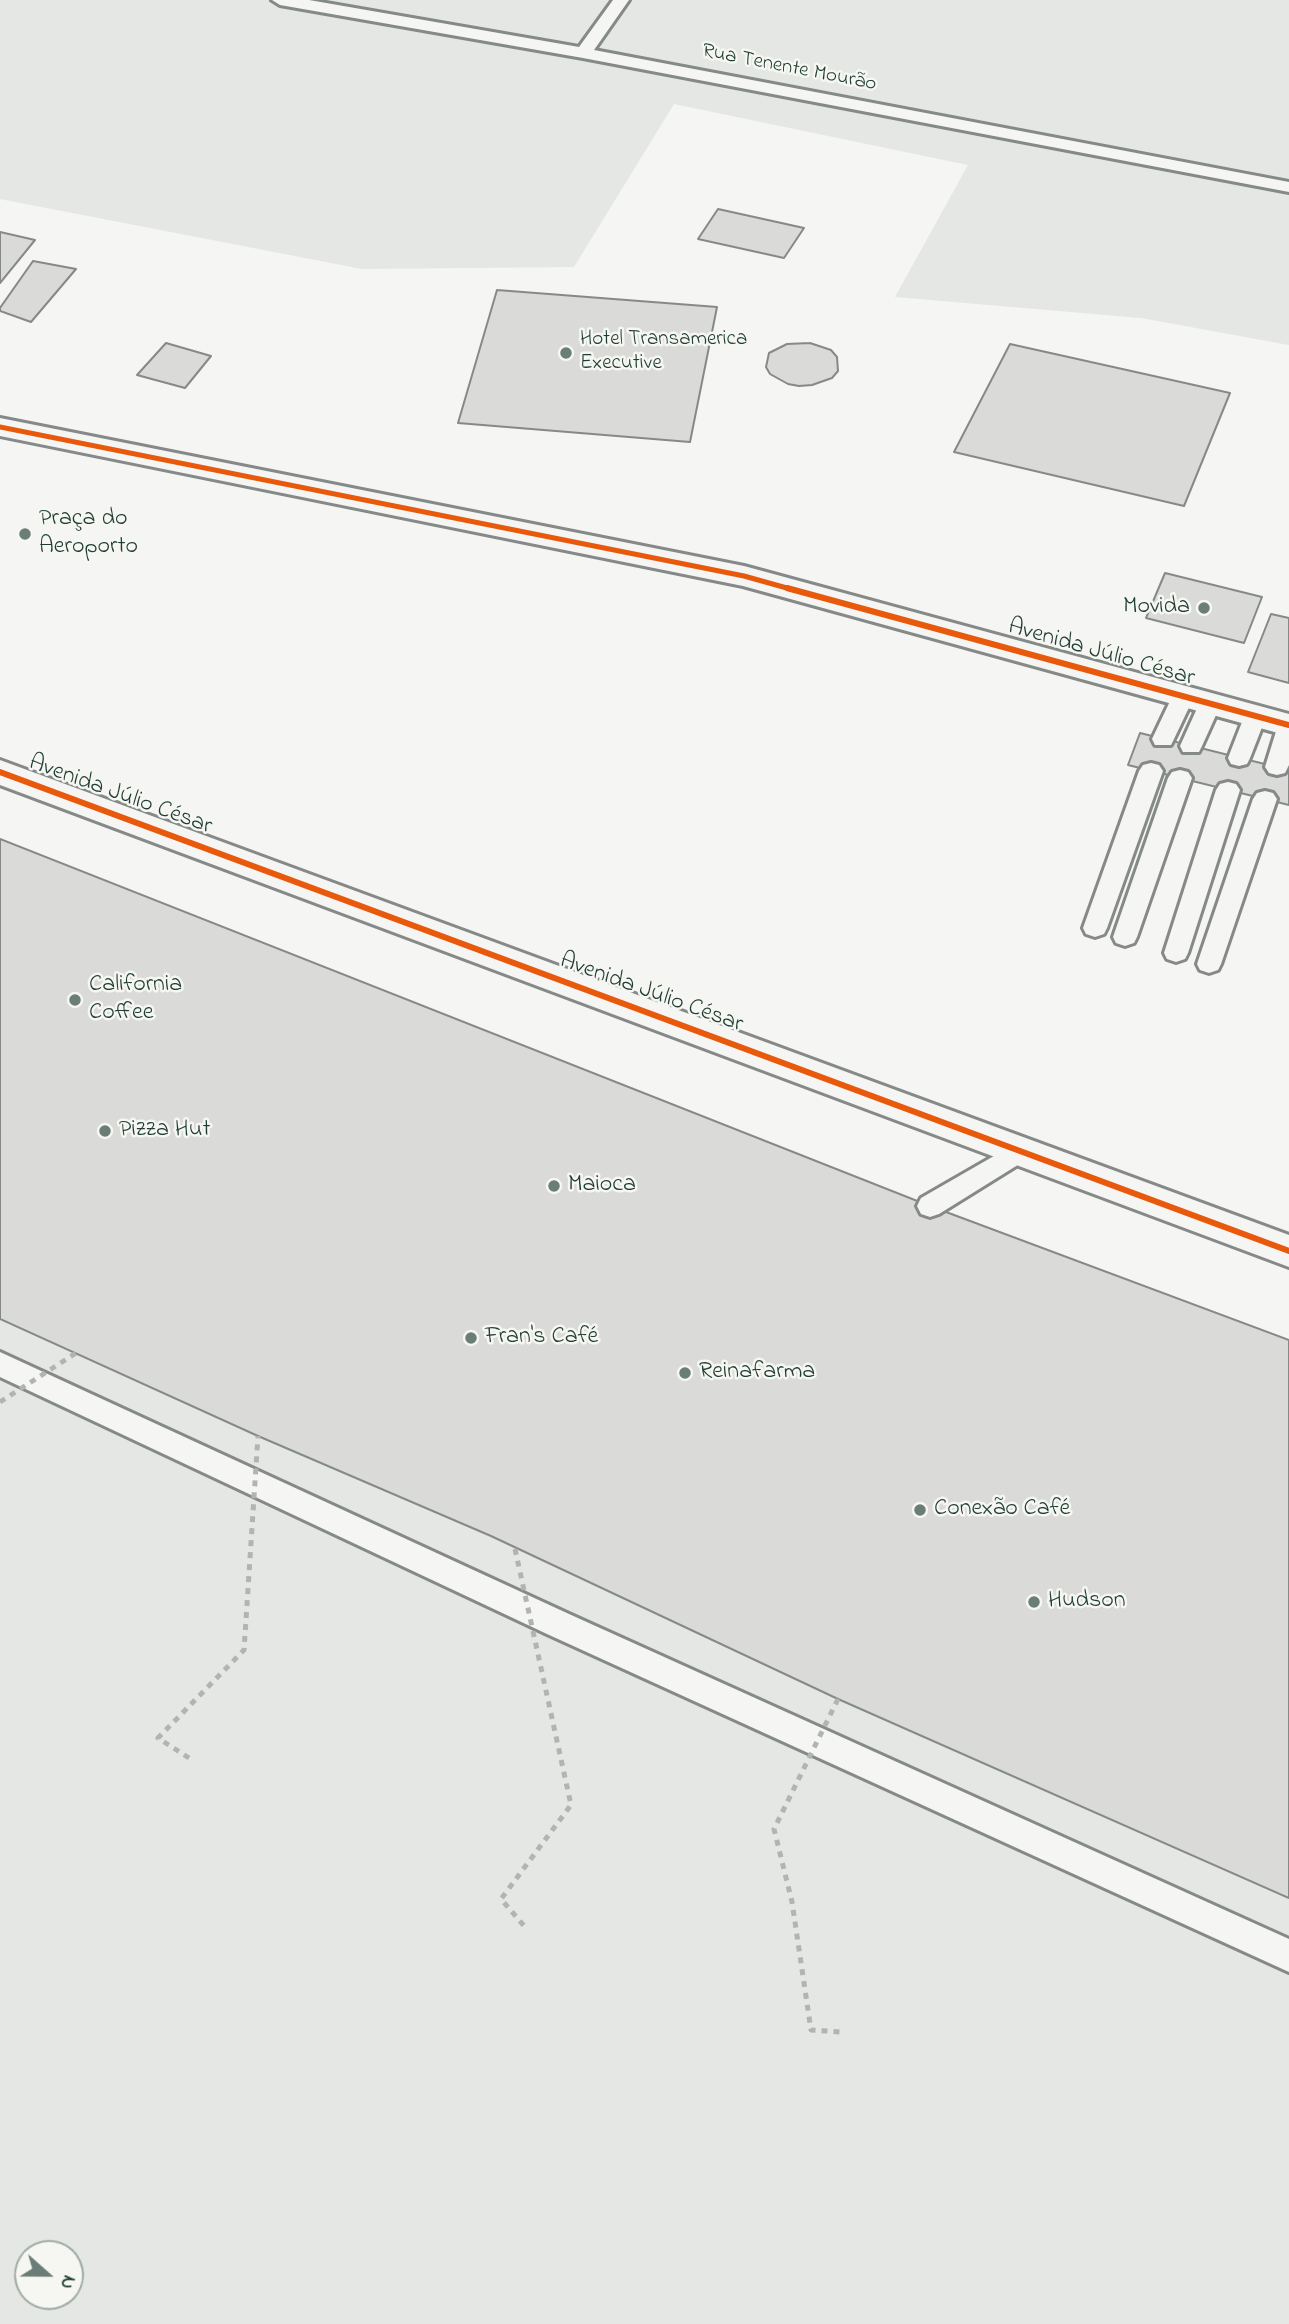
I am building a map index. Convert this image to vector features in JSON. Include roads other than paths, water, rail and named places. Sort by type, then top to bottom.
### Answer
[{"type":"street","name":"Avenida Júlio César","points":[[0,428],[744,576],[1289,725]]},
{"type":"street","name":"Avenida Júlio César","points":[[0,772],[1289,1251]]},
{"type":"lane","name":"Rua Tenente Mourão","points":[[280,0],[583,52],[1289,187]]},
{"type":"lane","points":[[583,52],[621,0]]},
{"type":"lane","points":[[1163,739],[1196,701]]},
{"type":"lane","points":[[1191,746],[1196,701]]},
{"type":"lane","points":[[1239,758],[1255,717]]},
{"type":"lane","points":[[1277,767],[1289,725]]},
{"type":"lane","points":[[1095,928],[1151,771]]},
{"type":"lane","points":[[1125,937],[1180,778]]},
{"type":"lane","points":[[1176,953],[1228,790]]},
{"type":"lane","points":[[1209,964],[1265,799]]},
{"type":"lane","points":[[930,1206],[1020,1152]]},
{"type":"lane","points":[[0,1364],[545,1618],[1289,1956]]},
{"type":"place","name":"Hotel Transamerica Executive","points":[[566,353]]},
{"type":"place","name":"Praça do Aeroporto","points":[[25,534]]},
{"type":"place","name":"Movida","points":[[1204,608]]},
{"type":"place","name":"California Coffee","points":[[75,1000]]},
{"type":"place","name":"Pizza Hut","points":[[105,1131]]},
{"type":"place","name":"Maioca","points":[[554,1186]]},
{"type":"place","name":"Fran's Café","points":[[471,1338]]},
{"type":"place","name":"Reinafarma","points":[[685,1373]]},
{"type":"place","name":"Conexão Café","points":[[920,1510]]},
{"type":"place","name":"Hudson","points":[[1034,1602]]}]
